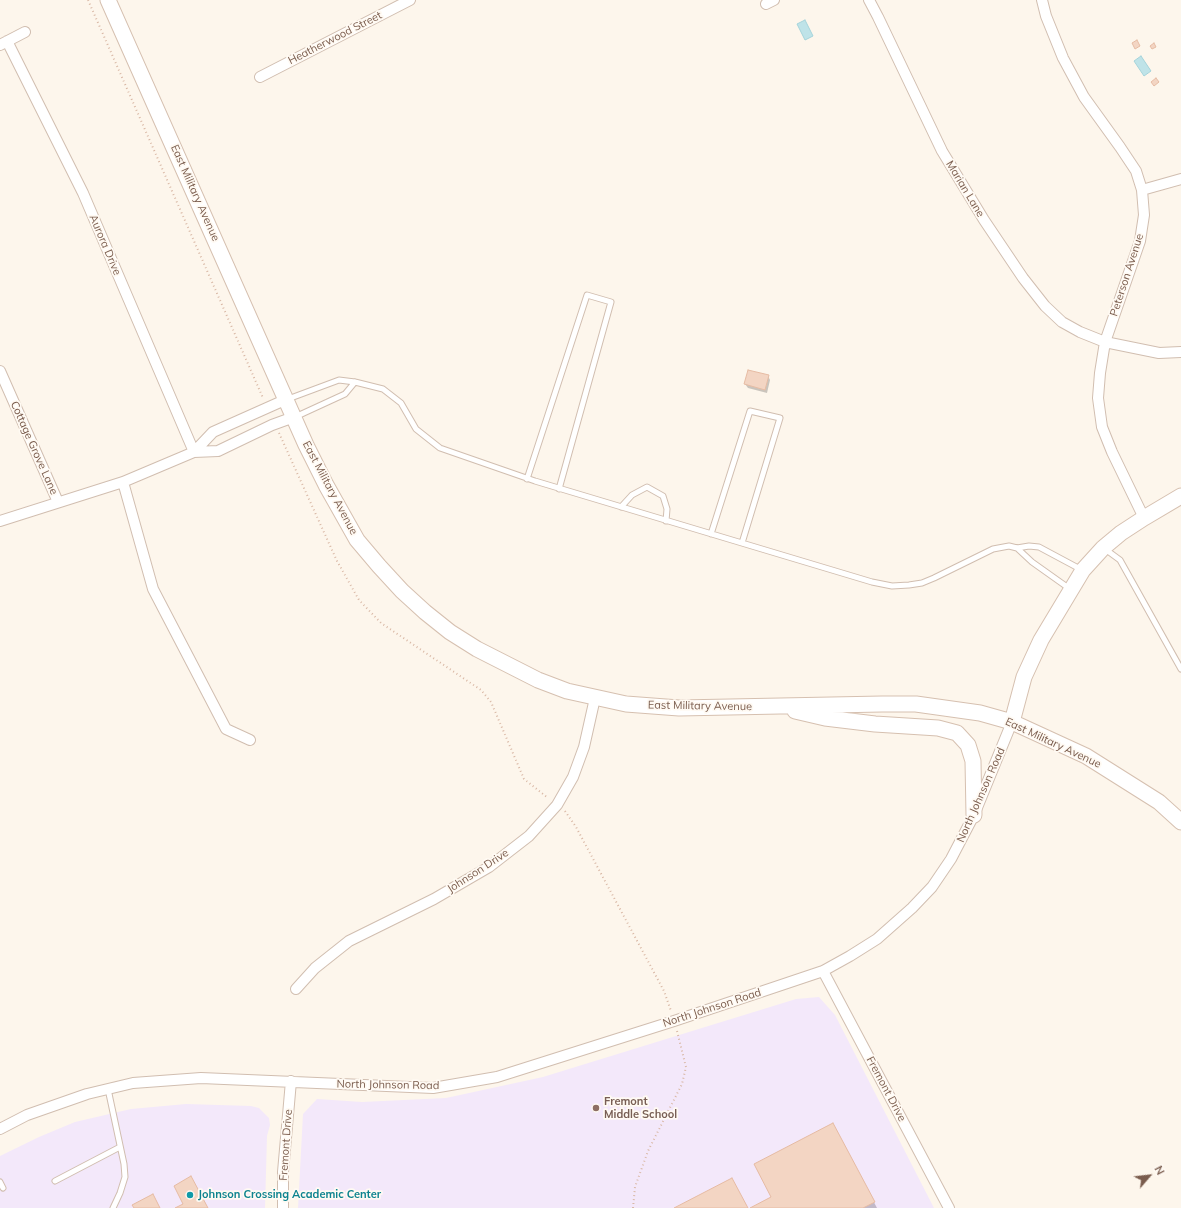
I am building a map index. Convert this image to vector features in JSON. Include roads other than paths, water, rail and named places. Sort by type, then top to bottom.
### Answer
[{"type":"main road","name":"East Military Avenue","points":[[108,0],[294,417],[343,517],[357,540],[402,591],[450,632],[477,649],[538,680],[595,698],[626,704],[666,708],[916,704],[980,712],[1012,722],[1086,756],[1159,802],[1181,822]]},
{"type":"main road","name":"North Johnson Road","points":[[1012,722],[1024,677],[1041,640],[1082,570],[1103,548],[1144,518],[1181,496]]},
{"type":"main road","points":[[773,706],[825,718],[875,724],[938,728],[957,733],[968,745],[973,761],[974,816]]},
{"type":"street","name":"Heatherwood Street","points":[[260,77],[410,0]]},
{"type":"street","name":"Marian Lane","points":[[869,0],[942,151],[984,220],[1023,278],[1045,306],[1062,322],[1080,332],[1105,342],[1159,353],[1181,352]]},
{"type":"street","name":"Peterson Avenue","points":[[1042,0],[1046,16],[1067,65],[1084,97],[1136,171],[1142,190],[1144,215],[1140,242],[1105,342],[1098,398],[1102,427],[1112,452],[1144,518]]},
{"type":"street","points":[[3,43],[25,32]]},
{"type":"street","name":"Aurora Drive","points":[[3,43],[83,192],[194,452]]},
{"type":"street","points":[[1142,190],[1181,179]]},
{"type":"street","name":"Cottage Grove Lane","points":[[0,372],[58,502]]},
{"type":"street","points":[[194,452],[213,432],[287,399]]},
{"type":"street","points":[[0,521],[123,482],[194,452],[218,451],[272,425],[294,417]]},
{"type":"street","points":[[123,482],[153,590],[226,729],[250,740]]},
{"type":"street","name":"Johnson Drive","points":[[296,989],[314,968],[349,941],[434,899],[489,867],[529,836],[557,805],[573,777],[584,747],[595,698]]},
{"type":"street","name":"North Johnson Road","points":[[0,1129],[27,1115],[87,1094],[133,1083],[201,1078],[433,1088],[497,1077],[674,1021],[823,971],[877,939],[912,908],[932,887],[974,816],[1012,722]]},
{"type":"street","name":"Fremont Drive","points":[[823,971],[949,1208]]},
{"type":"street","name":"Fremont Drive","points":[[282,1208],[283,1172],[291,1081]]},
{"type":"lane","points":[[527,479],[587,295],[612,302],[559,489]]},
{"type":"lane","points":[[287,399],[339,380],[355,382],[383,389],[401,403],[416,429],[440,448],[559,489],[872,582],[892,586],[922,583],[993,549],[1009,546],[1017,548],[1029,546],[1039,547],[1082,570]]},
{"type":"lane","points":[[294,417],[345,394],[355,382]]},
{"type":"lane","points":[[711,534],[750,411],[780,418],[742,543]]},
{"type":"lane","points":[[621,507],[632,495],[647,488],[664,496],[667,510],[666,521]]},
{"type":"lane","points":[[1017,548],[1032,562],[1071,589]]},
{"type":"lane","points":[[1103,548],[1120,560],[1181,669]]},
{"type":"lane","points":[[108,1089],[124,1164],[125,1177],[113,1208]]},
{"type":"lane","points":[[55,1181],[120,1147]]},
{"type":"lane","points":[[0,1182],[4,1188]]},
{"type":"water","points":[[805,20],[813,36],[805,40],[797,24]]},
{"type":"water","points":[[1141,56],[1151,71],[1144,76],[1134,61]]},
{"type":"place","name":"Fremont Middle School","points":[[596,1108]]},
{"type":"place","name":"Johnson Crossing Academic Center","points":[[190,1195]]}]
